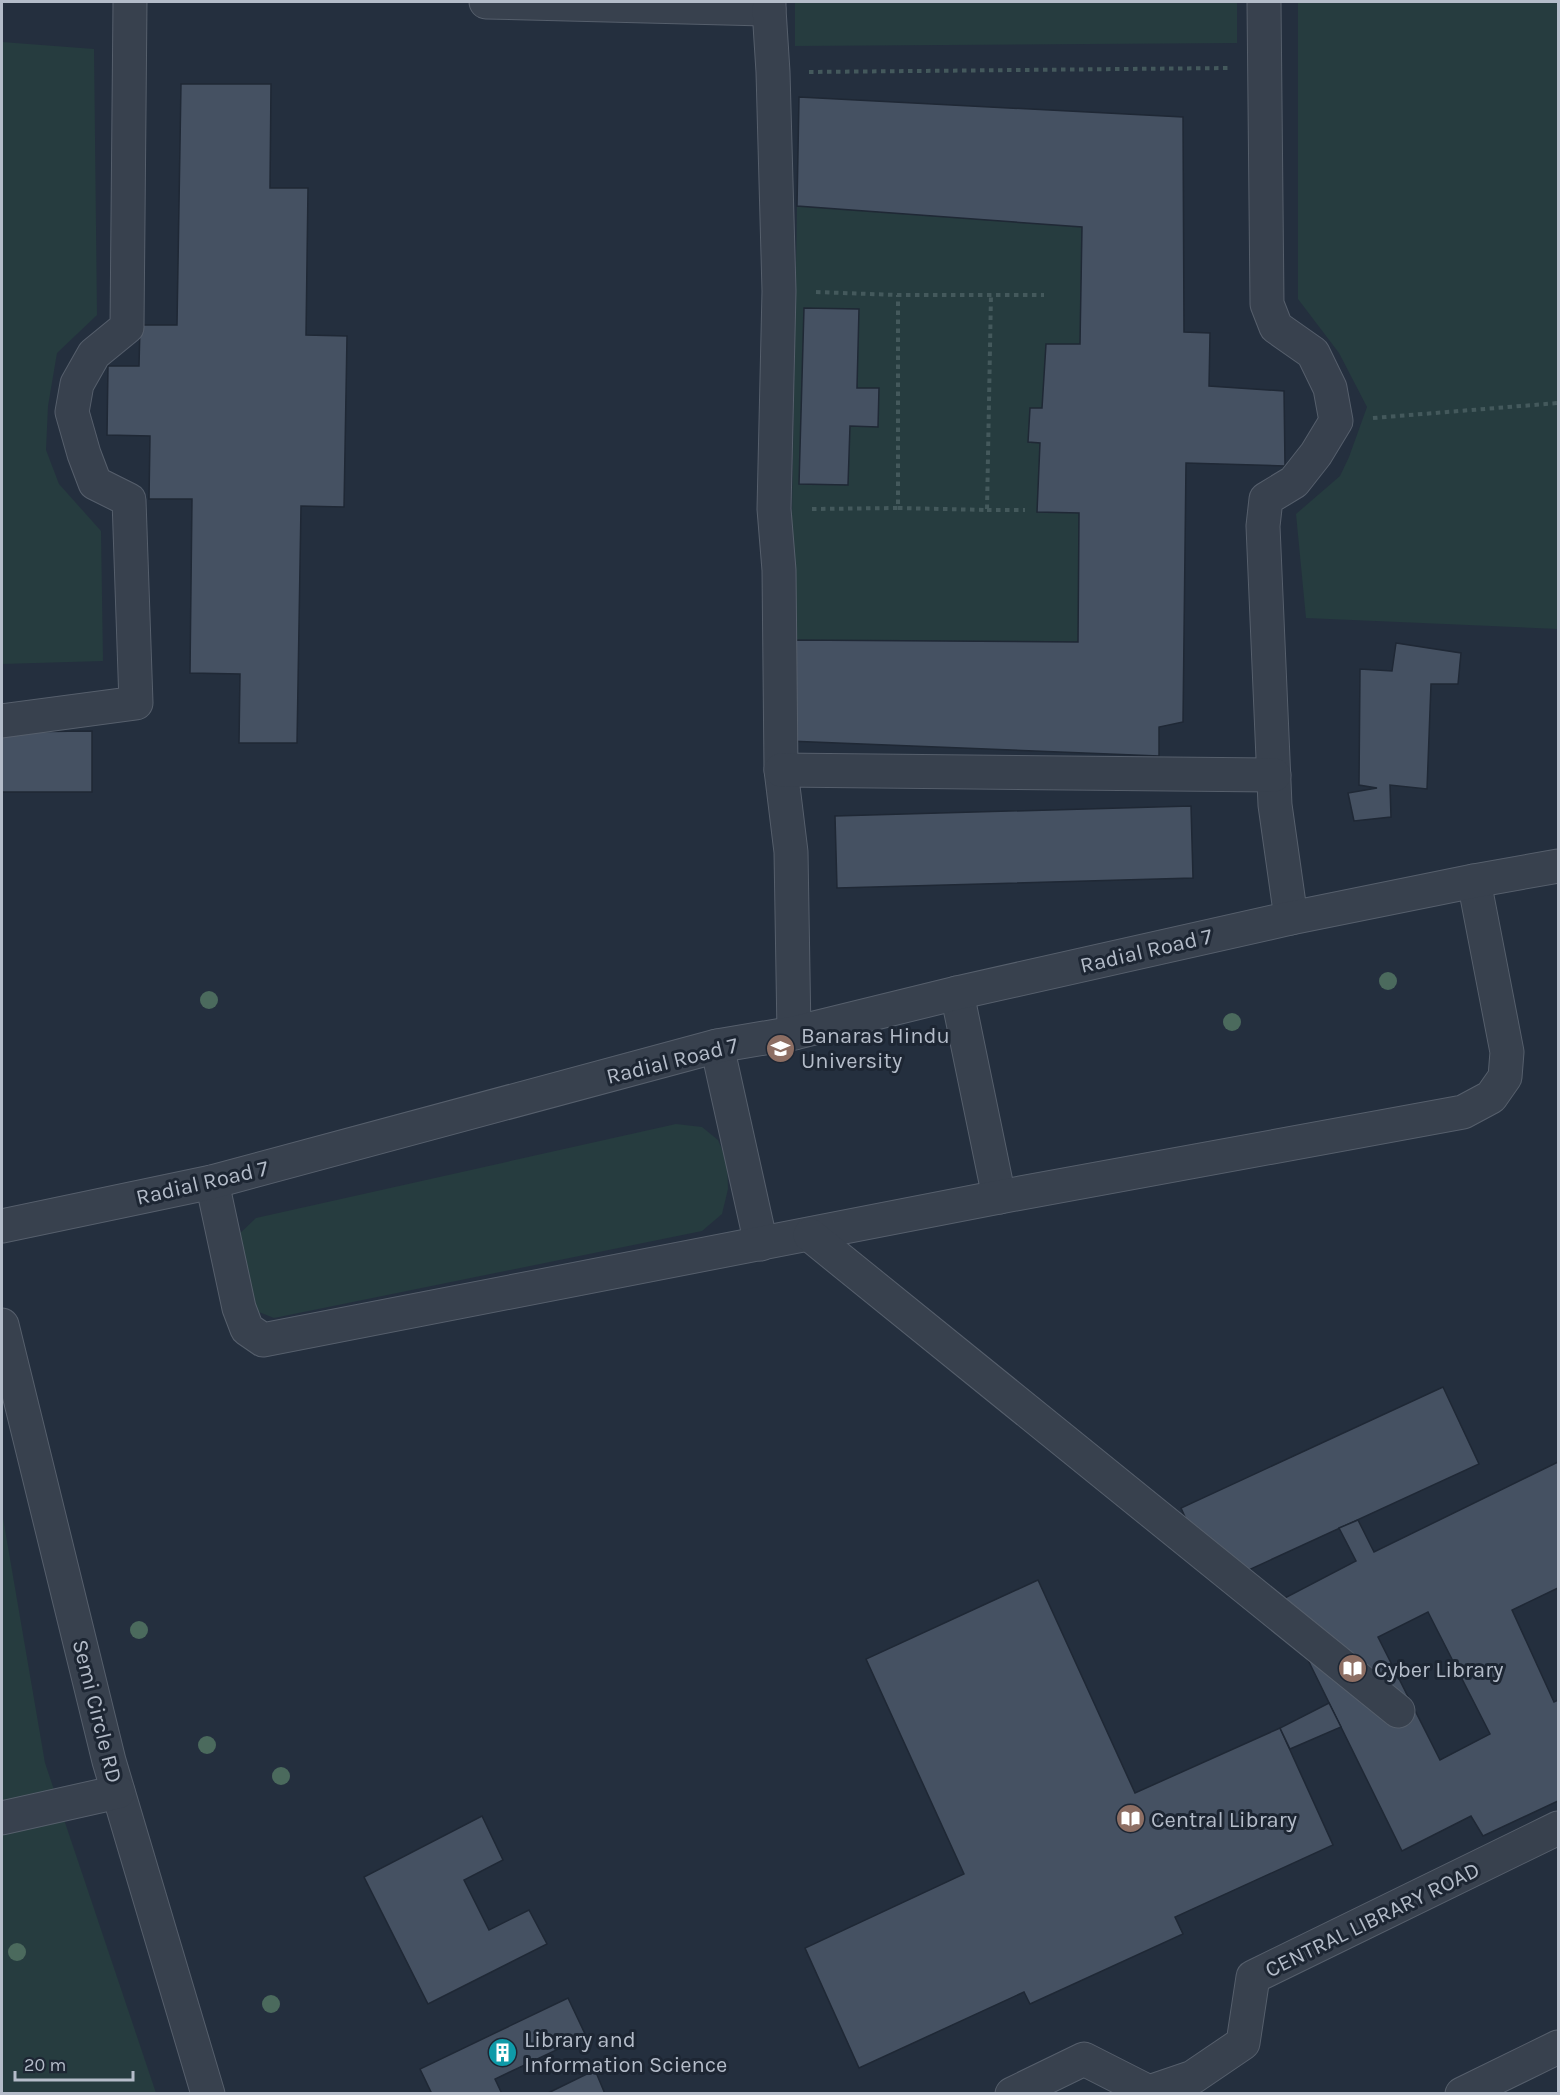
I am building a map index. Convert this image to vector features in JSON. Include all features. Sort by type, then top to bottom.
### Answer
[{"type":"lane","points":[[2,721],[136,703],[129,500],[94,483],[72,412],[77,384],[94,354],[127,327],[130,2]]},
{"type":"lane","points":[[486,2],[769,5],[779,291],[774,509],[779,570],[781,770],[791,852],[794,1033]]},
{"type":"lane","points":[[1264,2],[1267,304],[1276,327],[1313,353],[1330,388],[1336,421],[1316,454],[1294,482],[1266,499],[1263,526],[1275,805],[1291,918]]},
{"type":"lane","points":[[781,770],[1274,775]]},
{"type":"lane","name":"Radial Road 7","points":[[2,1226],[212,1182],[717,1046],[794,1033],[957,993],[1291,918],[1558,866]]},
{"type":"lane","points":[[212,1182],[239,1308],[247,1329],[263,1340],[999,1197],[1463,1112],[1491,1097],[1505,1077],[1507,1052],[1474,881]]},
{"type":"lane","points":[[957,993],[999,1197]]},
{"type":"lane","points":[[717,1046],[761,1244]]},
{"type":"lane","points":[[810,1235],[1398,1711]]},
{"type":"lane","name":"Semi Circle RD","points":[[2,1325],[118,1792],[208,2094]]},
{"type":"lane","points":[[2,1818],[118,1792]]},
{"type":"lane","name":"CENTRAL LIBRARY ROAD","points":[[1012,2094],[1084,2059],[1149,2092],[1193,2077],[1243,2043],[1253,1977],[1558,1828]]},
{"type":"lane","points":[[1462,2094],[1558,2047]]},
{"type":"path","points":[[773,72],[1265,68]]},
{"type":"path","points":[[779,291],[898,295],[1044,295]]},
{"type":"path","points":[[987,510],[991,294]]},
{"type":"path","points":[[898,295],[898,508]]},
{"type":"path","points":[[1336,421],[1558,403]]},
{"type":"path","points":[[774,509],[1025,510]]},
{"type":"green space","points":[[795,2],[1237,2],[1237,43],[795,46]]},
{"type":"green space","points":[[1298,2],[1558,2],[1558,629],[1306,618],[1296,514],[1340,476],[1367,407],[1339,353],[1298,299]]},
{"type":"green space","points":[[2,42],[94,49],[97,315],[57,353],[48,406],[46,450],[59,484],[101,531],[103,661],[2,664]]},
{"type":"green space","points":[[797,206],[1082,227],[1080,344],[1046,344],[1042,408],[1030,408],[1028,442],[1040,443],[1037,512],[1079,513],[1078,642],[790,640]]},
{"type":"green space","points":[[676,1124],[702,1127],[718,1140],[727,1161],[728,1189],[722,1214],[702,1231],[274,1318],[249,1308],[236,1237],[256,1218]]},
{"type":"green space","points":[[2,1512],[45,1763],[156,2093],[2,2093]]},
{"type":"building","points":[[181,84],[271,84],[270,188],[308,188],[306,335],[347,336],[344,507],[301,506],[297,743],[239,743],[240,674],[190,673],[192,499],[149,499],[150,436],[107,435],[108,366],[139,366],[140,325],[177,325]]},
{"type":"building","points":[[799,97],[1183,117],[1184,332],[1210,333],[1209,386],[1284,391],[1285,466],[1186,463],[1183,722],[1159,727],[1159,756],[788,741],[790,640],[1078,642],[1079,513],[1037,512],[1040,443],[1028,442],[1030,408],[1042,408],[1046,344],[1080,344],[1082,227],[797,206]]},
{"type":"building","points":[[804,308],[859,309],[857,388],[879,388],[878,427],[850,426],[848,485],[799,484]]},
{"type":"building","points":[[1396,643],[1461,653],[1458,684],[1431,684],[1427,789],[1390,785],[1391,817],[1354,821],[1348,793],[1377,788],[1359,785],[1360,669],[1392,671]]},
{"type":"building","points":[[92,731],[92,792],[2,792],[2,732]]},
{"type":"building","points":[[1191,806],[1193,878],[837,888],[835,816]]},
{"type":"building","points":[[1443,1387],[1479,1464],[1216,1585],[1181,1508]]},
{"type":"building","name":"Cyber Library","points":[[1558,1462],[1558,1588],[1512,1610],[1554,1702],[1558,1700],[1558,1801],[1483,1836],[1471,1816],[1402,1851],[1279,1601],[1356,1561],[1339,1528],[1358,1520],[1374,1552]],"holes":[[[1428,1612],[1490,1734],[1440,1760],[1378,1637]]]},
{"type":"building","name":"Central Library","points":[[1038,1580],[1135,1793],[1280,1728],[1333,1845],[1175,1917],[1183,1934],[1030,2004],[1024,1992],[859,2068],[805,1948],[964,1874],[866,1659]]},
{"type":"building","points":[[1329,1703],[1341,1727],[1290,1749],[1280,1728]]},
{"type":"building","points":[[482,1816],[503,1860],[464,1880],[489,1930],[529,1910],[547,1944],[428,2004],[364,1877]]},
{"type":"building","name":"Library and Information Science","points":[[568,1998],[586,2036],[495,2079],[502,2094],[432,2094],[420,2069]]},
{"type":"building","name":"Library and Information Science","points":[[595,2070],[605,2094],[546,2094]]},
{"type":"place","name":"Banaras Hindu University","points":[[780,1048]]},
{"type":"place","name":"Cyber Library","points":[[1353,1669]]},
{"type":"place","name":"Central Library","points":[[1130,1819]]},
{"type":"place","name":"Library and Information Science","points":[[503,2052]]}]
